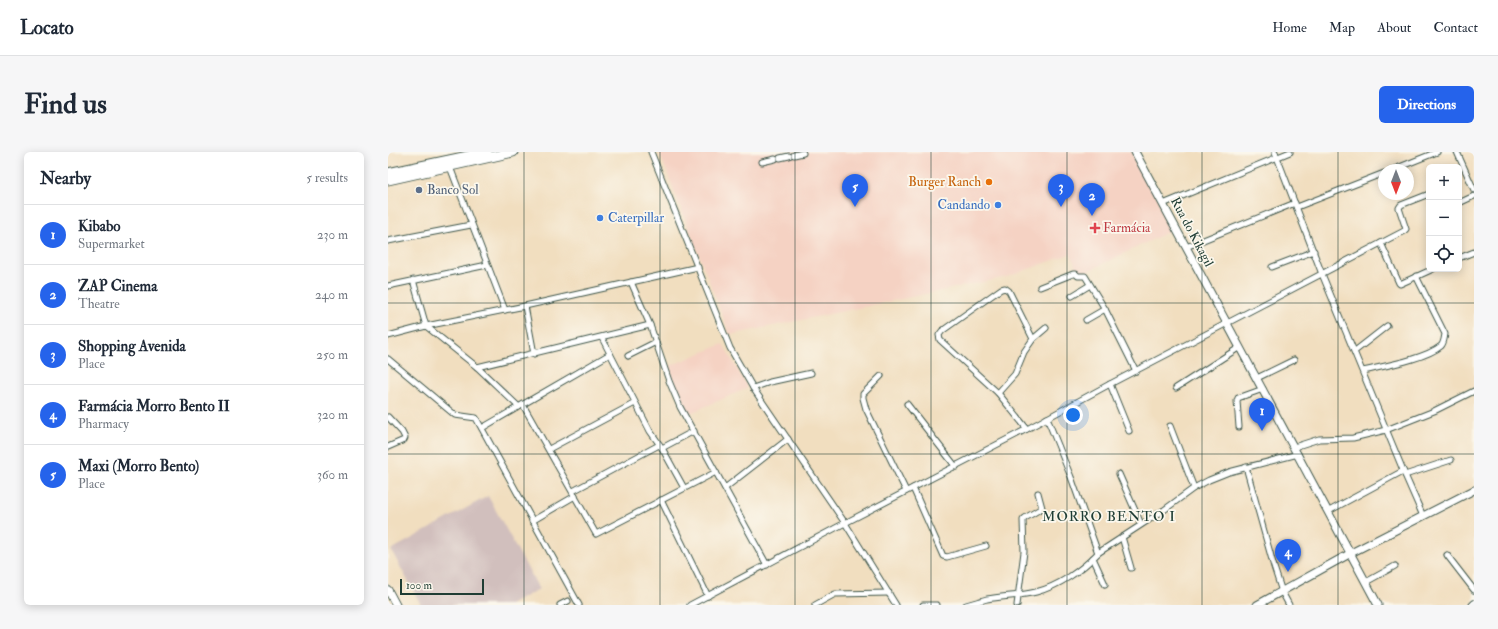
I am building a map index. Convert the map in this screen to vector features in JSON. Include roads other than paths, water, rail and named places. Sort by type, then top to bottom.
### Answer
[{"type":"highway","points":[[388,173],[475,153],[487,152]]},
{"type":"highway","points":[[388,180],[513,152]]},
{"type":"main road","name":"Rua do Kikagil","points":[[1136,152],[1378,605]]},
{"type":"main road","points":[[1257,605],[1351,553],[1474,490]]},
{"type":"main road","points":[[388,590],[396,605]]},
{"type":"street","points":[[651,152],[730,348],[753,388],[845,523],[896,605]]},
{"type":"street","points":[[1163,204],[1277,155],[1290,152]]},
{"type":"street","points":[[1407,164],[1437,152]]},
{"type":"street","points":[[1457,152],[1474,188]]},
{"type":"street","points":[[762,162],[803,153]]},
{"type":"street","points":[[1277,155],[1322,274],[1423,516]]},
{"type":"street","points":[[450,166],[471,225],[505,310]]},
{"type":"street","points":[[1186,247],[1378,175]]},
{"type":"street","points":[[690,605],[1406,230],[1399,211],[1400,206],[1426,195]]},
{"type":"street","points":[[1462,202],[1474,196]]},
{"type":"street","points":[[388,241],[471,225]]},
{"type":"street","points":[[1381,243],[1400,284],[1426,272]]},
{"type":"street","points":[[1272,267],[1314,251]]},
{"type":"street","points":[[1462,257],[1474,252]]},
{"type":"street","points":[[388,286],[487,265]]},
{"type":"street","points":[[388,336],[426,326],[525,306],[698,267]]},
{"type":"street","points":[[1040,287],[1073,274],[1085,276],[1136,371]]},
{"type":"street","points":[[1363,371],[1426,354],[1441,345],[1444,341],[1444,334],[1416,276]]},
{"type":"street","points":[[413,280],[426,326],[477,367],[521,406],[549,449],[596,534],[716,472]]},
{"type":"street","points":[[631,282],[650,325],[669,381],[680,407],[767,565]]},
{"type":"street","points":[[1072,296],[1090,285]]},
{"type":"street","points":[[1027,429],[998,393],[940,340],[940,332],[1001,289],[1005,288],[1009,291],[1033,339]]},
{"type":"street","points":[[525,306],[534,354]]},
{"type":"street","points":[[1086,320],[1104,309]]},
{"type":"street","points":[[477,367],[602,338],[650,325]]},
{"type":"street","points":[[1355,351],[1387,326]]},
{"type":"street","points":[[998,393],[1015,374],[1024,352],[1033,339],[1046,328]]},
{"type":"street","points":[[602,338],[650,431],[684,488]]},
{"type":"street","points":[[628,356],[656,342]]},
{"type":"street","points":[[1176,388],[1240,347]]},
{"type":"street","points":[[482,428],[610,354]]},
{"type":"street","points":[[388,359],[455,414],[466,417],[473,416],[476,418],[579,605]]},
{"type":"street","points":[[1257,378],[1294,360]]},
{"type":"street","points":[[753,388],[770,382],[811,373]]},
{"type":"street","points":[[881,376],[864,392],[863,398],[866,408],[906,491]]},
{"type":"street","points":[[1110,384],[1129,431]]},
{"type":"street","points":[[1239,427],[1238,398],[1263,389]]},
{"type":"street","points":[[966,605],[986,599],[1035,592],[1054,584],[1069,576],[1098,553],[1164,510],[1194,488],[1209,480],[1229,472],[1296,451],[1319,439],[1353,438],[1386,430],[1434,411],[1474,391]]},
{"type":"street","points":[[549,449],[635,403]]},
{"type":"street","points":[[907,404],[956,467]]},
{"type":"street","points":[[388,417],[402,432],[405,438],[404,440],[388,447]]},
{"type":"street","points":[[1047,418],[1066,463],[1098,553]]},
{"type":"street","points":[[1170,426],[1194,488]]},
{"type":"street","points":[[532,521],[574,494],[660,446],[694,431]]},
{"type":"street","points":[[725,488],[788,439]]},
{"type":"street","points":[[1328,511],[1404,473],[1451,460]]},
{"type":"street","points":[[1246,467],[1254,502],[1282,592],[1289,605]]},
{"type":"street","points":[[1119,474],[1141,524]]},
{"type":"street","points":[[913,488],[942,556],[947,557],[986,546]]},
{"type":"street","points":[[1017,605],[1024,552],[1023,520],[1042,508],[1038,493]]},
{"type":"street","points":[[662,500],[708,596]]},
{"type":"street","points":[[1122,537],[1131,568]]},
{"type":"street","points":[[1447,555],[1474,590]]},
{"type":"street","points":[[1093,558],[1104,584]]},
{"type":"street","points":[[1366,582],[1396,566]]},
{"type":"street","points":[[815,605],[835,594],[889,593]]},
{"type":"street","points":[[560,605],[568,601]]},
{"type":"street","points":[[923,605],[938,605]]},
{"type":"place","name":"Burger Ranch","points":[[989,182]]},
{"type":"place","name":"Banco Sol","points":[[419,190]]},
{"type":"place","name":"Candando","points":[[998,205]]},
{"type":"place","name":"Maxi (Morro Bento)","points":[[855,207]]},
{"type":"place","name":"Shopping Avenida","points":[[1061,207]]},
{"type":"place","name":"ZAP Cinema","points":[[1092,216]]},
{"type":"place","name":"Caterpillar","points":[[600,218]]},
{"type":"place","name":"Farmácia","points":[[1095,228]]},
{"type":"place","name":"Kibabo","points":[[1262,431]]},
{"type":"place","name":"Farmácia Morro Bento II","points":[[1288,572]]},
{"type":"district","name":"MORRO BENTO I","points":[[1109,516]]}]
